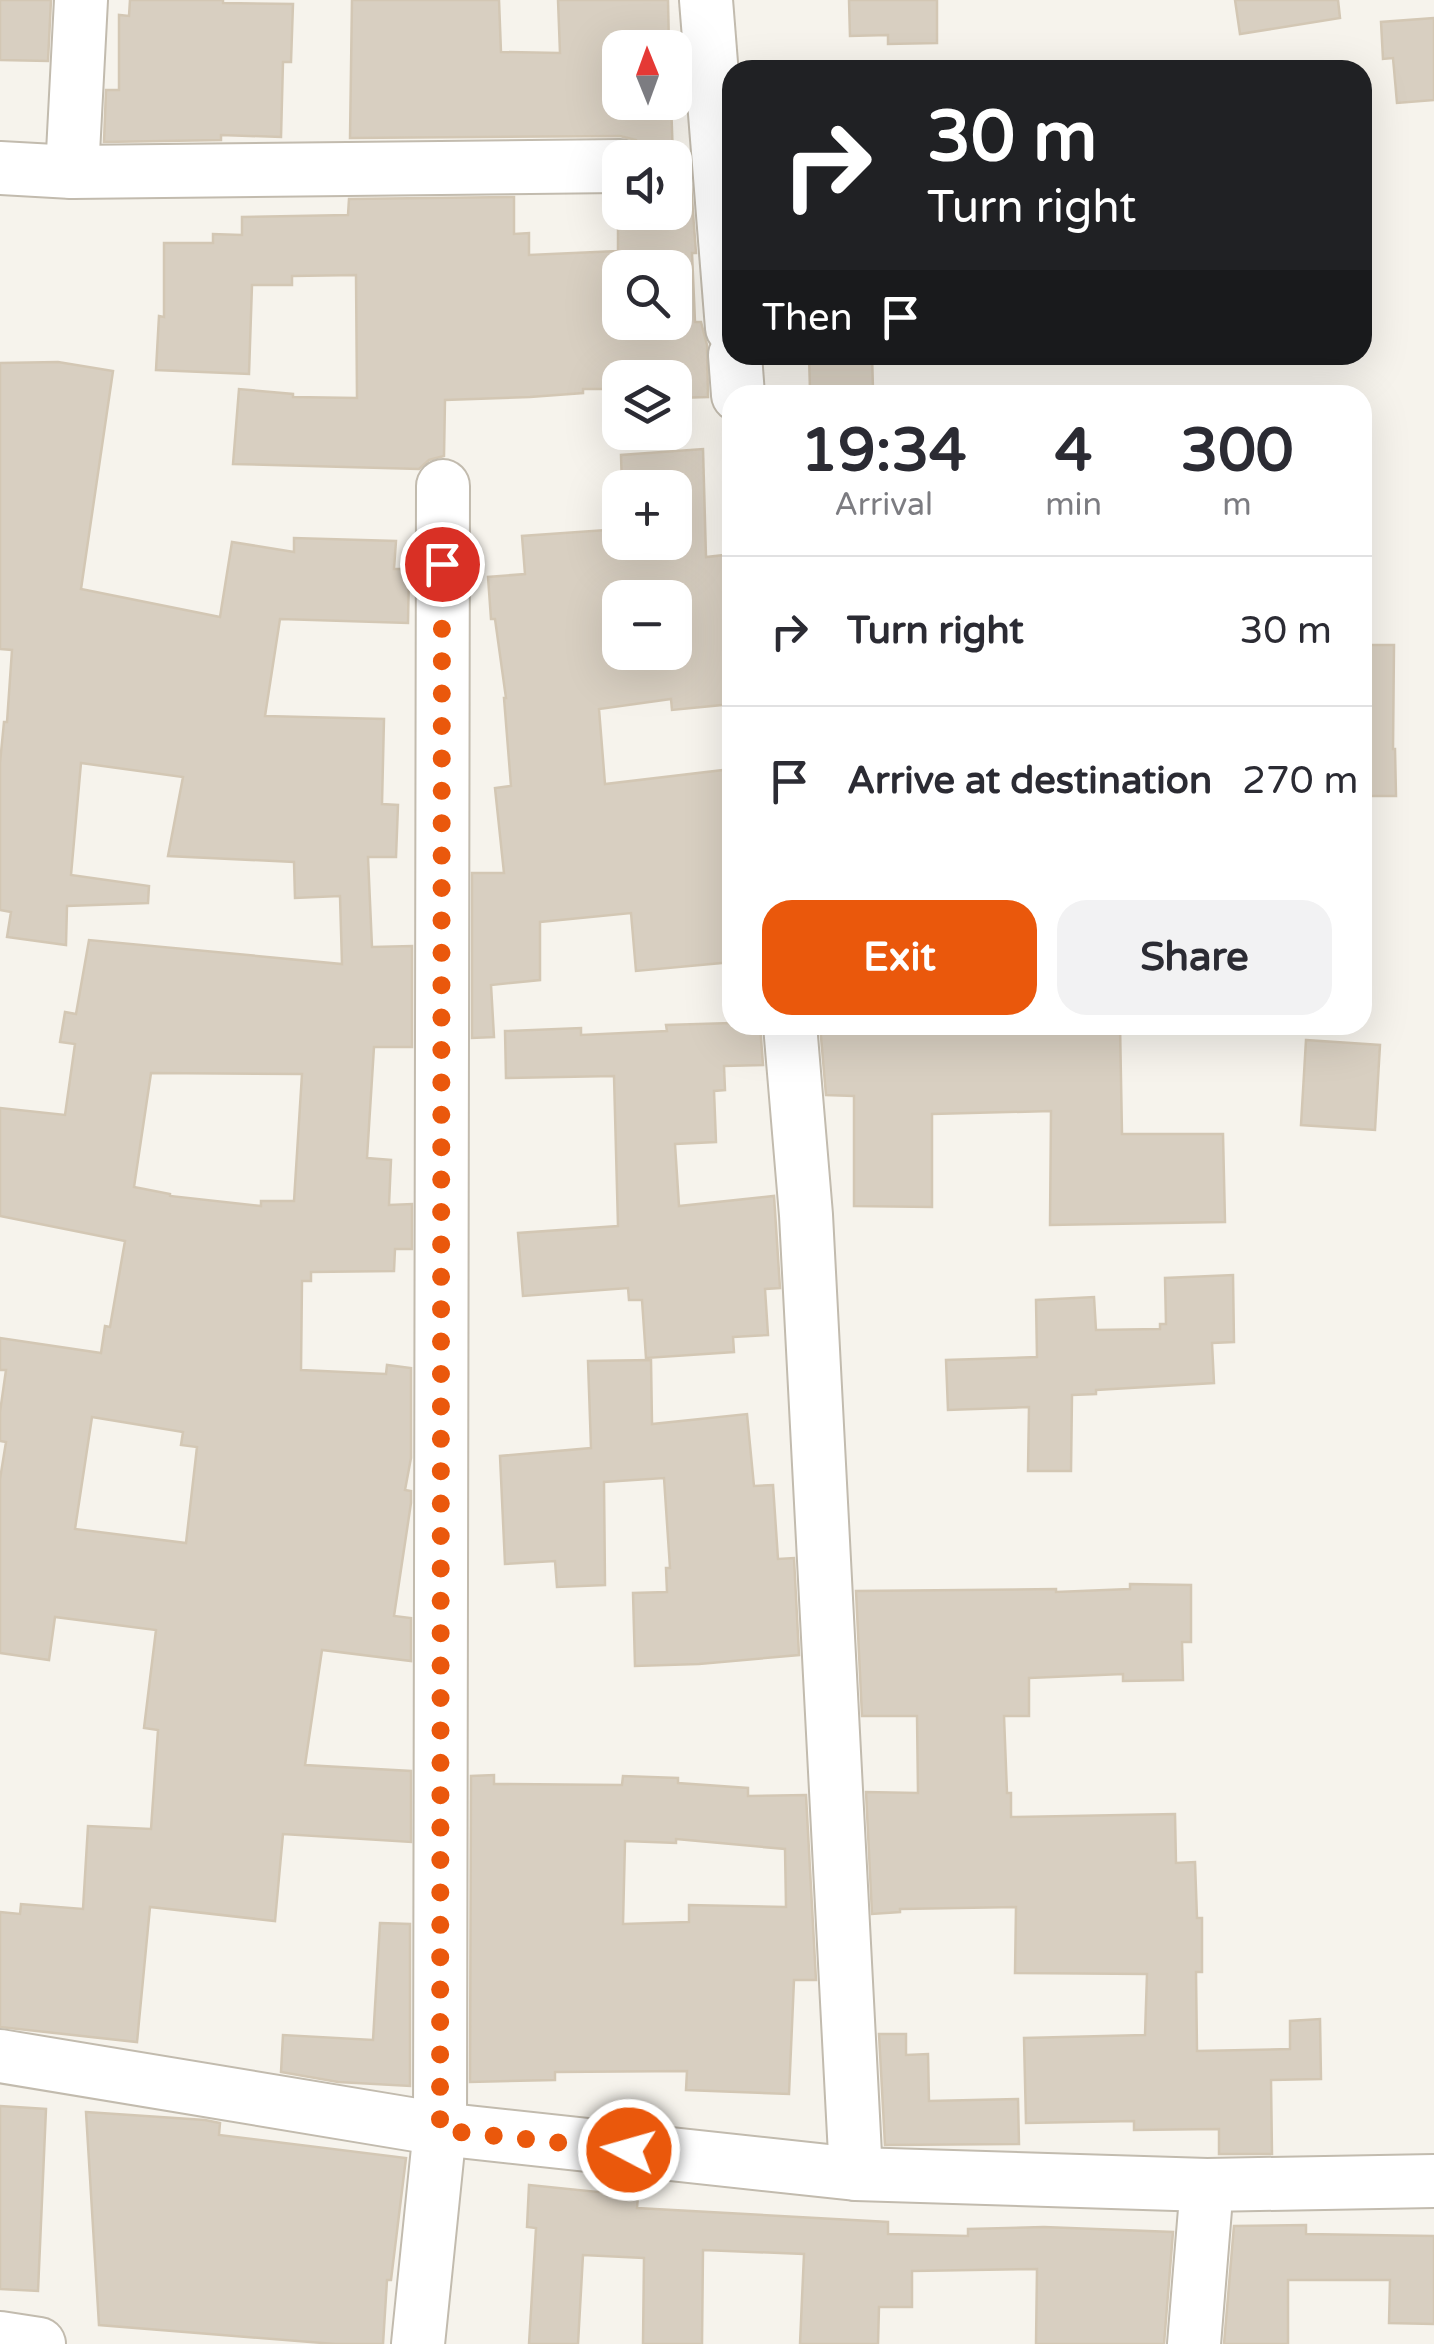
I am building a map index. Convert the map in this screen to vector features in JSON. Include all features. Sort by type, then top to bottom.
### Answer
[{"type":"street","points":[[72,172],[81,0]]},
{"type":"street","points":[[706,0],[697,165],[722,281]]},
{"type":"street","points":[[0,168],[72,172],[602,166]]},
{"type":"street","points":[[418,2344],[440,2130],[442,486]]},
{"type":"street","points":[[791,1035],[806,1215],[856,2174]]},
{"type":"street","points":[[0,2056],[440,2130],[856,2174],[1207,2184],[1434,2181]]},
{"type":"street","points":[[1194,2344],[1207,2184]]},
{"type":"street","points":[[0,2338],[39,2344]]},
{"type":"building","points":[[0,0],[51,0],[48,61],[0,60]]},
{"type":"building","points":[[130,0],[293,4],[291,62],[283,62],[281,137],[221,135],[221,140],[104,142],[106,90],[119,90],[119,15],[129,16]]},
{"type":"building","points":[[352,0],[499,0],[501,52],[560,53],[558,0],[668,0],[669,30],[602,30],[602,120],[672,120],[672,140],[620,136],[350,138]]},
{"type":"building","points":[[849,0],[937,0],[937,43],[888,44],[888,35],[850,36]]},
{"type":"building","points":[[1235,0],[1338,0],[1340,18],[1240,34]]},
{"type":"building","points":[[1434,18],[1434,100],[1397,103],[1393,58],[1383,59],[1381,22]]},
{"type":"building","points":[[514,197],[514,234],[529,233],[529,255],[602,252],[602,340],[692,340],[692,253],[695,322],[701,322],[707,345],[708,397],[692,397],[692,360],[602,360],[602,389],[445,400],[444,456],[429,460],[419,469],[233,464],[239,389],[293,397],[357,398],[356,275],[292,276],[292,285],[252,285],[249,374],[156,370],[159,316],[164,317],[164,243],[213,243],[213,234],[242,235],[242,217],[348,215],[349,199]]},
{"type":"building","points":[[692,199],[696,253],[618,250],[618,230],[692,230]]},
{"type":"building","points":[[58,362],[113,371],[81,589],[220,617],[232,542],[294,552],[294,538],[396,541],[394,569],[409,569],[408,623],[280,619],[265,716],[384,719],[382,804],[398,805],[396,857],[368,857],[372,947],[412,946],[412,1047],[374,1047],[367,1158],[391,1160],[389,1205],[412,1204],[412,1249],[395,1249],[394,1271],[311,1272],[311,1281],[302,1281],[301,1370],[386,1374],[387,1365],[411,1368],[411,1458],[405,1490],[411,1491],[411,1503],[394,1616],[411,1618],[411,1661],[322,1650],[305,1765],[411,1771],[411,1842],[283,1834],[275,1921],[150,1907],[137,2042],[0,2027],[0,1912],[20,1914],[21,1904],[83,1909],[88,1826],[151,1829],[158,1730],[144,1728],[156,1630],[55,1617],[49,1660],[0,1653],[0,1479],[6,1442],[0,1441],[0,1412],[6,1370],[0,1370],[0,1338],[101,1353],[105,1326],[110,1327],[125,1241],[0,1216],[0,1108],[65,1115],[75,1044],[60,1042],[65,1012],[76,1014],[89,940],[342,964],[340,896],[295,898],[294,862],[168,856],[183,777],[81,763],[71,875],[149,886],[148,903],[67,906],[66,945],[7,937],[11,912],[0,910],[0,763],[12,650],[0,649],[0,363]],"holes":[[[151,1073],[302,1074],[294,1201],[261,1201],[261,1206],[170,1196],[134,1187]],[[92,1417],[183,1432],[181,1445],[197,1447],[186,1543],[75,1529]]]},
{"type":"building","points":[[809,365],[872,365],[873,385],[810,385]]},
{"type":"building","points":[[703,449],[706,557],[722,555],[722,705],[672,710],[671,699],[599,709],[605,784],[722,770],[722,963],[636,971],[631,913],[540,922],[540,980],[491,985],[494,1037],[472,1038],[472,873],[504,873],[495,788],[511,786],[506,698],[495,619],[491,619],[488,577],[525,574],[522,536],[602,530],[602,560],[692,560],[692,470],[621,470],[621,455]]},
{"type":"building","points":[[1372,645],[1394,645],[1396,796],[1372,796]]},
{"type":"building","points":[[722,1023],[722,1035],[761,1035],[763,1065],[724,1066],[725,1090],[714,1091],[716,1142],[675,1144],[679,1206],[774,1196],[780,1288],[765,1289],[768,1335],[733,1337],[734,1352],[646,1358],[642,1300],[629,1300],[628,1288],[523,1296],[518,1233],[618,1226],[614,1076],[506,1078],[505,1031],[581,1028],[581,1035],[667,1031],[666,1025]]},
{"type":"building","points":[[821,1035],[1120,1035],[1122,1134],[1223,1134],[1225,1222],[1050,1225],[1051,1111],[932,1114],[932,1207],[854,1206],[854,1096],[826,1095]]},
{"type":"building","points":[[1306,1040],[1380,1045],[1375,1130],[1301,1125]]},
{"type":"building","points":[[1233,1275],[1234,1342],[1212,1343],[1214,1383],[1072,1395],[1071,1471],[1028,1471],[1029,1407],[948,1410],[946,1360],[1037,1357],[1036,1300],[1094,1297],[1096,1330],[1160,1329],[1160,1324],[1166,1324],[1165,1278]]},
{"type":"building","points":[[651,1360],[652,1424],[747,1414],[754,1486],[773,1485],[778,1559],[794,1558],[799,1655],[635,1666],[633,1593],[667,1592],[666,1568],[670,1568],[664,1478],[604,1482],[605,1585],[557,1587],[555,1561],[505,1564],[500,1456],[591,1448],[588,1361]]},
{"type":"building","points":[[1130,1584],[1191,1585],[1191,1642],[1182,1642],[1183,1680],[1123,1681],[1123,1674],[1029,1678],[1029,1716],[1004,1716],[1011,1817],[1175,1814],[1176,1863],[1195,1862],[1197,1918],[1202,1918],[1202,1972],[1196,1972],[1197,2051],[1290,2049],[1290,2021],[1320,2019],[1321,2079],[1271,2080],[1272,2154],[1219,2154],[1219,2129],[1134,2130],[1134,2121],[1026,2123],[1024,2038],[1145,2035],[1147,1974],[1015,1973],[1016,1907],[900,1909],[872,1914],[866,1792],[918,1793],[917,1716],[862,1716],[856,1591],[1056,1592],[1130,1589]]},
{"type":"building","points":[[494,1775],[494,1784],[622,1785],[623,1776],[678,1778],[678,1783],[748,1788],[748,1796],[806,1795],[816,1980],[794,1980],[789,2094],[686,2090],[687,2071],[555,2072],[555,2080],[470,2082],[471,1776]],"holes":[[[676,1839],[785,1849],[786,1907],[689,1905],[689,1922],[623,1924],[625,1841],[676,1843]]]},
{"type":"building","points":[[380,1923],[410,1924],[410,2086],[338,2082],[281,2072],[283,2035],[373,2040]]},
{"type":"building","points":[[879,2034],[906,2034],[906,2055],[928,2054],[929,2101],[1018,2099],[1019,2144],[885,2145]]},
{"type":"building","points":[[0,2106],[46,2109],[38,2291],[0,2289]]},
{"type":"building","points":[[86,2112],[205,2120],[220,2123],[219,2135],[406,2158],[391,2280],[387,2280],[383,2344],[335,2344],[99,2325]]},
{"type":"building","points":[[529,2185],[638,2196],[637,2208],[888,2222],[888,2234],[968,2236],[968,2229],[1044,2227],[1173,2232],[1164,2344],[1036,2344],[1037,2269],[912,2271],[912,2307],[879,2307],[878,2344],[800,2344],[804,2254],[703,2250],[702,2344],[643,2344],[644,2258],[583,2255],[578,2344],[529,2344],[536,2228],[527,2227]]},
{"type":"building","points":[[1306,2225],[1306,2234],[1434,2236],[1434,2324],[1389,2323],[1390,2280],[1288,2280],[1288,2344],[1224,2344],[1234,2226]]},
{"type":"route","points":[[442,564],[440,2130],[629,2150]]}]
